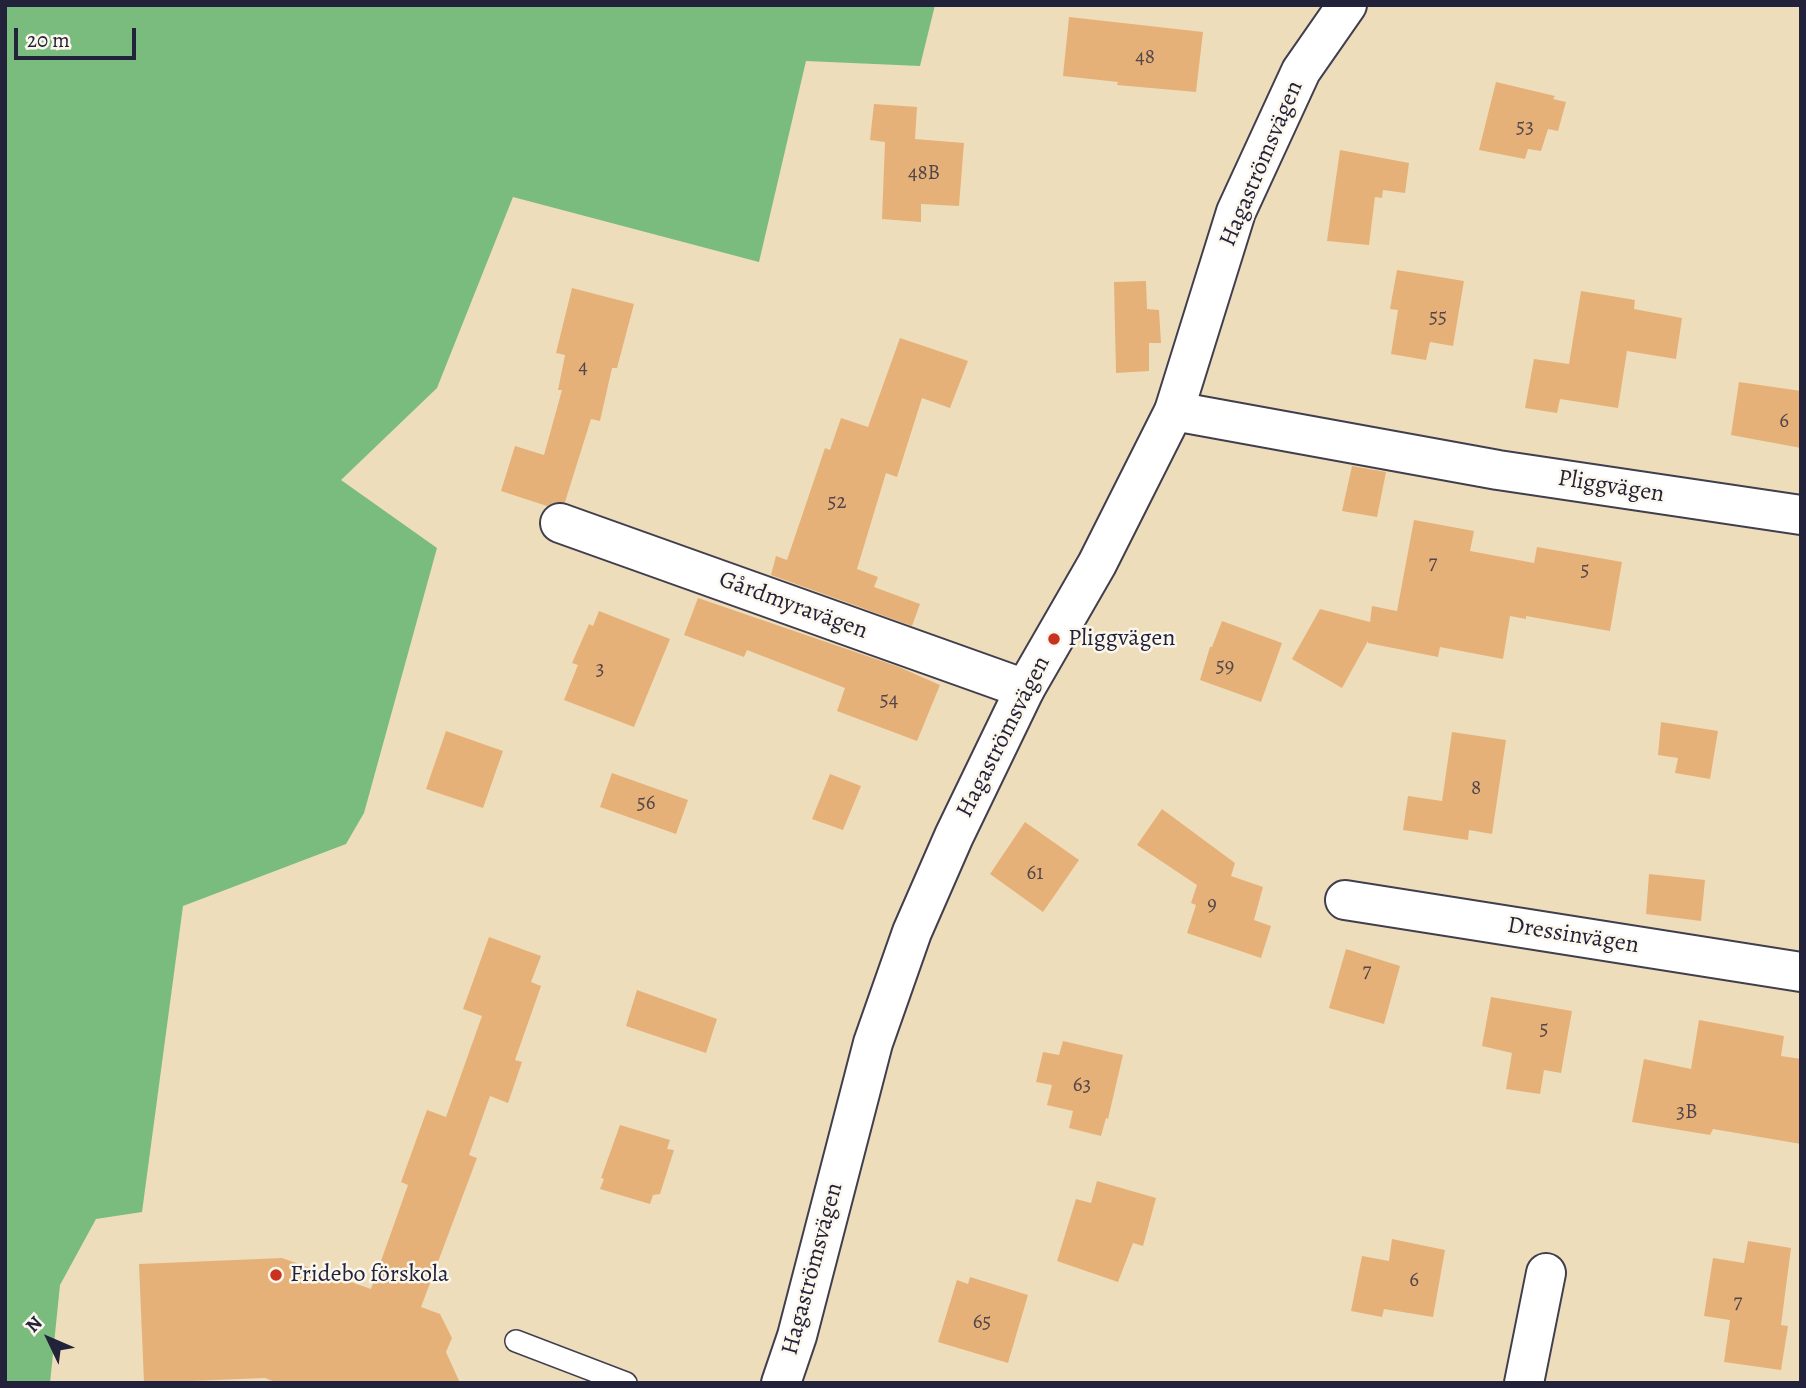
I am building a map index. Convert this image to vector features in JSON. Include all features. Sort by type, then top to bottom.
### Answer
[{"type":"street","name":"Hagaströmsvägen","points":[[781,1383],[797,1336],[873,1043],[908,944],[954,836],[1025,690],[1097,564],[1174,411],[1237,212],[1301,71],[1347,5]]},
{"type":"street","name":"Pliggvägen","points":[[1174,411],[1498,470],[1801,515]]},
{"type":"street","name":"Gårdmyravägen","points":[[560,523],[1025,690]]},
{"type":"street","name":"Dressinvägen","points":[[1345,901],[1801,972]]},
{"type":"street","points":[[1524,1383],[1546,1273]]},
{"type":"lane","points":[[516,1341],[626,1383]]},
{"type":"green space","points":[[5,5],[935,5],[920,66],[806,61],[759,262],[513,197],[437,388],[341,480],[437,548],[364,813],[346,844],[183,906],[142,1212],[96,1219],[60,1285],[50,1383],[5,1383]]},
{"type":"building","points":[[1069,17],[1203,32],[1196,92],[1117,85],[1118,82],[1063,76]]},
{"type":"building","points":[[1496,82],[1555,96],[1553,99],[1566,102],[1558,131],[1548,129],[1541,151],[1528,149],[1525,159],[1479,150]]},
{"type":"building","points":[[874,104],[917,107],[915,139],[964,143],[959,206],[921,204],[921,222],[882,219],[885,142],[870,140]]},
{"type":"building","points":[[1340,150],[1409,163],[1405,193],[1383,190],[1382,198],[1375,197],[1369,245],[1327,241]]},
{"type":"building","points":[[1397,270],[1464,281],[1453,346],[1430,342],[1426,360],[1391,354],[1398,310],[1390,309]]},
{"type":"building","points":[[1146,281],[1147,309],[1159,310],[1161,343],[1149,343],[1149,371],[1116,373],[1114,282]]},
{"type":"building","points":[[572,288],[634,304],[617,368],[612,368],[600,421],[591,419],[565,502],[555,502],[547,506],[501,491],[515,446],[544,455],[562,390],[558,390],[565,355],[556,353]]},
{"type":"building","points":[[1581,291],[1635,300],[1634,309],[1682,318],[1676,359],[1627,351],[1618,408],[1560,399],[1557,413],[1525,408],[1534,359],[1569,364]]},
{"type":"building","points":[[900,338],[968,361],[950,408],[922,398],[897,477],[886,473],[857,569],[878,577],[874,587],[920,604],[912,626],[771,575],[776,556],[787,560],[825,448],[830,450],[841,418],[868,427]]},
{"type":"building","points":[[1739,382],[1801,391],[1801,448],[1731,435]]},
{"type":"building","points":[[1352,466],[1386,472],[1377,517],[1342,511]]},
{"type":"building","points":[[1414,520],[1474,531],[1470,551],[1534,563],[1537,547],[1622,562],[1610,631],[1526,616],[1526,619],[1510,616],[1503,659],[1440,647],[1438,657],[1368,641],[1342,688],[1292,659],[1320,609],[1370,622],[1372,606],[1397,611]]},
{"type":"building","points":[[698,598],[899,667],[940,685],[917,741],[837,711],[845,688],[747,650],[744,657],[684,635]]},
{"type":"building","points":[[599,611],[670,639],[634,727],[564,700],[578,665],[572,663],[589,624],[593,626]]},
{"type":"building","points":[[1222,621],[1282,643],[1261,702],[1200,680],[1210,647]]},
{"type":"building","points":[[1661,722],[1718,731],[1710,779],[1675,773],[1678,758],[1658,755]]},
{"type":"building","points":[[446,731],[503,751],[483,808],[426,789]]},
{"type":"building","points":[[1452,732],[1506,740],[1492,834],[1469,830],[1468,840],[1403,830],[1408,796],[1442,801]]},
{"type":"building","points":[[612,773],[688,800],[676,834],[600,807]]},
{"type":"building","points":[[830,774],[861,786],[843,830],[812,819]]},
{"type":"building","points":[[1162,809],[1235,863],[1231,876],[1263,887],[1254,920],[1271,926],[1261,958],[1187,933],[1196,905],[1191,903],[1197,885],[1137,845]]},
{"type":"building","points":[[1025,822],[1079,860],[1043,912],[990,874]]},
{"type":"building","points":[[1649,874],[1705,880],[1701,921],[1646,914]]},
{"type":"building","points":[[489,937],[541,956],[531,982],[541,986],[515,1060],[522,1062],[508,1103],[490,1096],[469,1155],[477,1158],[421,1307],[440,1314],[452,1338],[446,1352],[460,1383],[278,1383],[265,1378],[144,1383],[139,1264],[282,1258],[371,1289],[408,1185],[401,1182],[427,1110],[446,1117],[482,1016],[463,1009]]},
{"type":"building","points":[[1346,949],[1400,966],[1384,1024],[1329,1008]]},
{"type":"building","points":[[637,990],[717,1019],[706,1053],[626,1026]]},
{"type":"building","points":[[1491,997],[1572,1011],[1561,1073],[1544,1070],[1540,1094],[1506,1089],[1512,1053],[1482,1046]]},
{"type":"building","points":[[1699,1020],[1784,1036],[1781,1056],[1801,1059],[1801,1144],[1713,1129],[1710,1135],[1632,1122],[1644,1059],[1691,1069]]},
{"type":"building","points":[[1063,1041],[1123,1055],[1108,1119],[1106,1118],[1101,1136],[1069,1128],[1073,1111],[1047,1105],[1052,1085],[1036,1082],[1043,1052],[1059,1055]]},
{"type":"building","points":[[620,1125],[670,1140],[667,1149],[674,1150],[660,1194],[653,1195],[650,1204],[600,1189],[604,1179],[601,1178]]},
{"type":"building","points":[[1097,1181],[1156,1198],[1143,1246],[1133,1243],[1118,1282],[1057,1261],[1076,1199],[1091,1203]]},
{"type":"building","points":[[1392,1239],[1445,1250],[1433,1317],[1384,1309],[1382,1317],[1351,1311],[1362,1256],[1389,1261]]},
{"type":"building","points":[[1748,1241],[1791,1248],[1781,1325],[1788,1326],[1781,1370],[1724,1362],[1730,1320],[1704,1316],[1713,1258],[1744,1263]]},
{"type":"building","points":[[970,1277],[1028,1295],[1008,1363],[938,1342],[957,1280],[968,1284]]},
{"type":"place","name":"Pliggvägen","points":[[1054,639]]},
{"type":"place","name":"Fridebo förskola","points":[[276,1275]]}]
